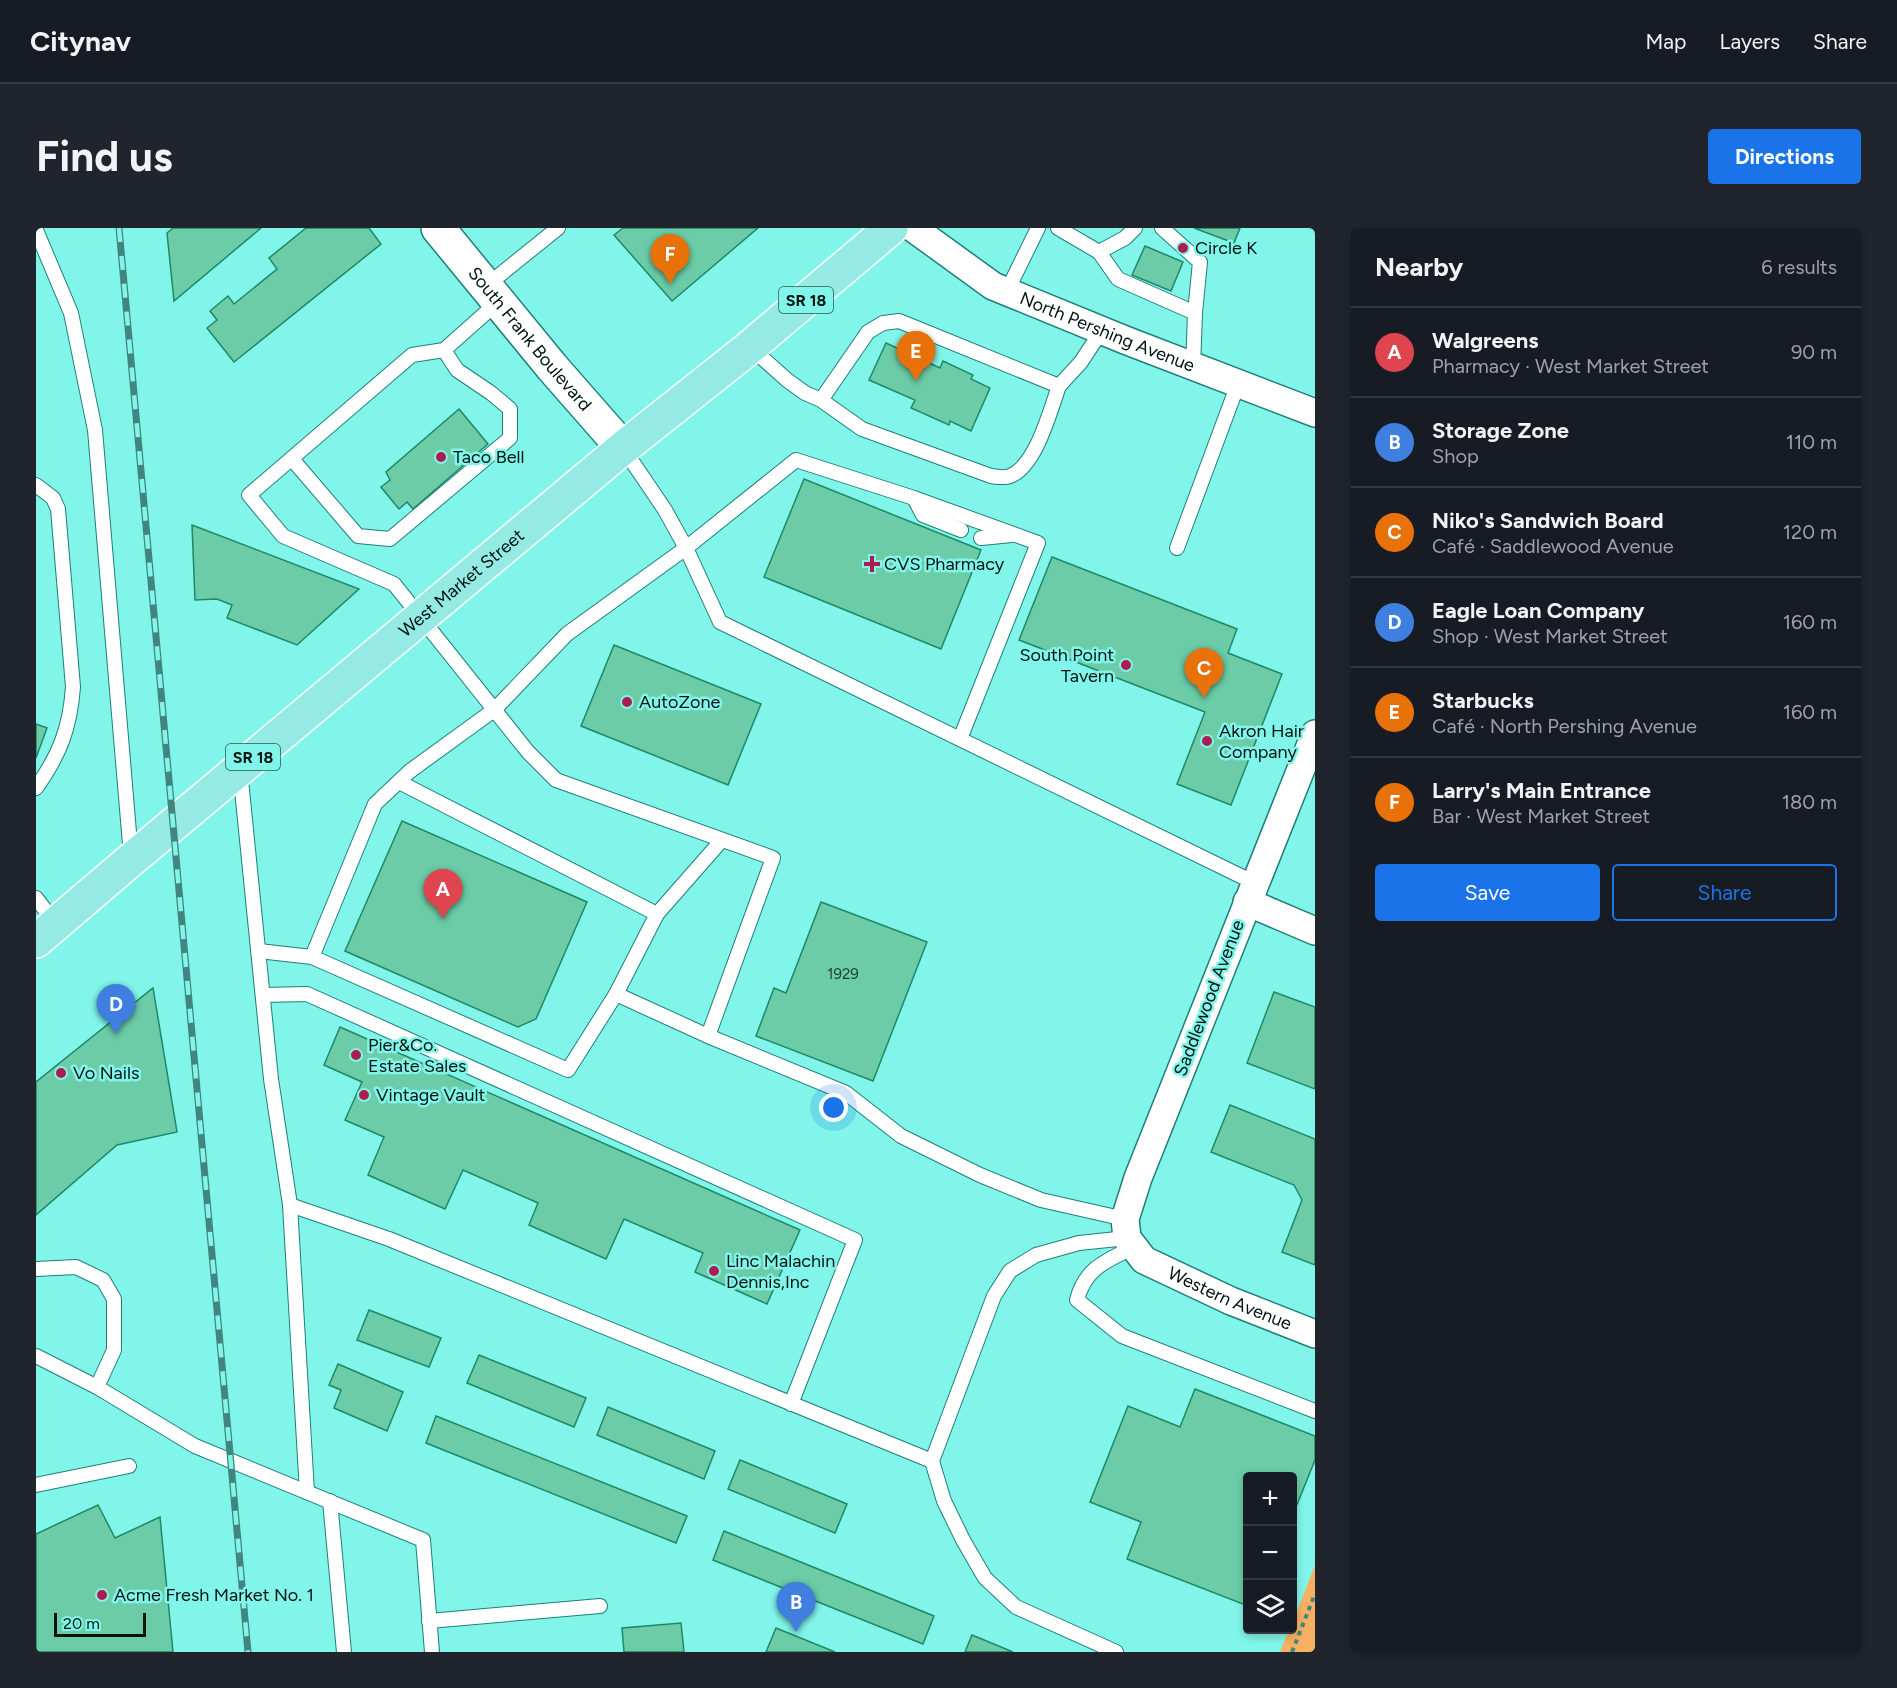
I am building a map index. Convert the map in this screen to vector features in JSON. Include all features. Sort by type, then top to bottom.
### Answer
[{"type":"main road","name":"West Market Street","points":[[46,932],[623,448],[750,347],[891,228]]},
{"type":"street","name":"South Frank Boulevard","points":[[438,228],[552,367],[623,448]]},
{"type":"street","name":"North Pershing Avenue","points":[[913,228],[993,286],[1193,367],[1315,413]]},
{"type":"street","name":"Saddlewood Avenue","points":[[1132,1241],[1138,1178],[1315,734]]},
{"type":"street","points":[[1251,892],[1315,931]]},
{"type":"street","name":"Western Avenue","points":[[1132,1241],[1231,1301],[1315,1334]]},
{"type":"lane","points":[[558,228],[492,294],[444,350],[412,355],[249,495],[283,536],[394,584],[528,752],[556,780],[773,858],[708,1036]]},
{"type":"lane","points":[[1007,291],[1038,228]]},
{"type":"lane","points":[[1058,228],[1099,252],[1118,279],[1195,313]]},
{"type":"lane","points":[[1099,252],[1125,238],[1135,228]]},
{"type":"lane","points":[[1162,228],[1200,262],[1193,367]]},
{"type":"lane","points":[[36,230],[71,313],[95,430],[132,859]]},
{"type":"lane","points":[[821,399],[868,332],[883,323],[899,321],[1059,386]]},
{"type":"lane","points":[[750,347],[804,393],[821,399],[862,429],[991,476],[1009,477],[1024,467],[1035,450],[1059,386],[1082,362],[1102,330]]},
{"type":"lane","points":[[292,459],[358,536],[390,539],[510,438],[510,410],[491,393],[457,370],[444,350]]},
{"type":"lane","points":[[1177,548],[1238,384]]},
{"type":"lane","points":[[623,448],[650,486],[686,548],[720,622],[960,739],[1251,892]]},
{"type":"lane","points":[[312,957],[375,804],[410,771],[495,710],[567,634],[686,548],[796,460],[914,498],[1038,543],[960,739]]},
{"type":"lane","points":[[36,485],[53,498],[58,509],[73,687],[67,732],[36,788]]},
{"type":"lane","points":[[914,498],[923,515],[961,530]]},
{"type":"lane","points":[[981,538],[1017,534]]},
{"type":"lane","points":[[240,768],[271,1079],[290,1205],[307,1492]]},
{"type":"lane","points":[[399,782],[657,914]]},
{"type":"lane","points":[[259,951],[312,957],[568,1070],[616,994],[657,914],[722,840]]},
{"type":"lane","points":[[36,897],[46,932]]},
{"type":"lane","points":[[263,994],[307,994],[855,1240],[791,1404]]},
{"type":"lane","points":[[616,994],[708,1036],[846,1093],[901,1136],[980,1176],[1041,1200],[1132,1241]]},
{"type":"lane","points":[[290,1205],[388,1239],[932,1461]]},
{"type":"lane","points":[[1132,1241],[1098,1265],[1080,1287],[1077,1300],[1122,1336],[1315,1411]]},
{"type":"lane","points":[[1116,1652],[1016,1607],[986,1578],[949,1511],[932,1461],[994,1296],[1010,1271],[1036,1255],[1079,1243],[1132,1241]]},
{"type":"lane","points":[[36,1269],[76,1267],[103,1280],[114,1299],[114,1350],[97,1386]]},
{"type":"lane","points":[[36,1357],[97,1386],[195,1446],[423,1540],[432,1652]]},
{"type":"lane","points":[[36,1485],[129,1466]]},
{"type":"lane","points":[[330,1501],[344,1652]]},
{"type":"lane","points":[[429,1621],[600,1606]]},
{"type":"path","points":[[1292,1652],[1315,1594]]},
{"type":"shaded area","points":[[1315,1565],[1315,1652],[1280,1652],[1287,1634],[1297,1634],[1297,1612]]},
{"type":"building","points":[[173,228],[261,228],[174,301],[167,233]]},
{"type":"building","points":[[306,228],[369,228],[381,244],[234,362],[207,328],[217,320],[210,311],[228,296],[234,304],[277,269],[269,258]]},
{"type":"building","points":[[623,228],[758,228],[672,301],[614,235]]},
{"type":"building","points":[[1194,228],[1240,228],[1234,243]]},
{"type":"building","points":[[1145,246],[1183,262],[1171,291],[1132,275]]},
{"type":"building","points":[[886,343],[940,368],[943,361],[973,375],[971,379],[990,388],[971,431],[950,421],[949,425],[911,408],[915,400],[869,380]]},
{"type":"building","points":[[459,409],[488,444],[413,509],[407,502],[399,509],[381,487],[390,480],[386,472]]},
{"type":"building","name":"CVS Pharmacy","points":[[804,479],[981,550],[941,649],[764,577]]},
{"type":"building","points":[[192,525],[359,589],[297,645],[227,618],[232,605],[217,599],[195,600]]},
{"type":"building","points":[[1052,557],[1237,629],[1228,653],[1282,674],[1231,805],[1177,784],[1205,712],[1019,640]]},
{"type":"building","points":[[614,645],[761,704],[728,785],[581,726]]},
{"type":"building","points":[[36,724],[47,728],[36,758]]},
{"type":"building","points":[[402,821],[587,902],[536,1019],[518,1027],[345,951]]},
{"type":"building","points":[[821,902],[927,942],[873,1081],[756,1036],[774,988],[786,993]]},
{"type":"building","points":[[153,988],[177,1132],[117,1145],[36,1215],[36,1082]]},
{"type":"building","points":[[1274,992],[1315,1007],[1315,1089],[1247,1063]]},
{"type":"building","points":[[340,1027],[800,1230],[767,1304],[695,1272],[703,1253],[624,1219],[606,1259],[529,1225],[538,1203],[463,1170],[445,1209],[368,1175],[384,1137],[345,1120],[362,1082],[324,1065]]},
{"type":"building","points":[[1230,1105],[1315,1139],[1315,1265],[1282,1252],[1302,1200],[1294,1185],[1211,1152]]},
{"type":"building","points":[[369,1310],[441,1338],[429,1367],[357,1340]]},
{"type":"building","points":[[479,1355],[586,1398],[574,1427],[467,1383]]},
{"type":"building","points":[[338,1364],[403,1392],[387,1431],[334,1408],[341,1390],[329,1385]]},
{"type":"building","points":[[1195,1389],[1315,1436],[1315,1460],[1297,1505],[1297,1472],[1243,1472],[1243,1604],[1127,1559],[1141,1522],[1090,1502],[1128,1406],[1180,1427]]},
{"type":"building","points":[[608,1407],[715,1451],[704,1479],[597,1435]]},
{"type":"building","points":[[436,1416],[687,1516],[676,1543],[426,1443]]},
{"type":"building","points":[[740,1460],[847,1504],[835,1533],[728,1489]]},
{"type":"building","name":"Acme Fresh Market No. 1","points":[[98,1505],[115,1538],[160,1517],[173,1652],[36,1652],[36,1534]]},
{"type":"building","points":[[724,1531],[934,1616],[923,1644],[713,1560]]},
{"type":"building","points":[[681,1623],[684,1652],[624,1652],[622,1628]]},
{"type":"building","points":[[776,1628],[835,1652],[766,1652]]},
{"type":"building","points":[[972,1635],[1013,1652],[965,1652]]},
{"type":"railway","points":[[119,228],[248,1652]]},
{"type":"place","name":"Circle K","points":[[1183,248]]},
{"type":"place","name":"Larry's Main Entrance","points":[[670,284]]},
{"type":"place","name":"Starbucks","points":[[916,381]]},
{"type":"place","name":"Taco Bell","points":[[441,457]]},
{"type":"place","name":"CVS Pharmacy","points":[[872,564]]},
{"type":"place","name":"South Point Tavern","points":[[1126,665]]},
{"type":"place","name":"Niko's Sandwich Board","points":[[1204,698]]},
{"type":"place","name":"AutoZone","points":[[627,702]]},
{"type":"place","name":"Akron Hair Company","points":[[1207,741]]},
{"type":"place","name":"Walgreens","points":[[443,919]]},
{"type":"place","name":"Eagle Loan Company","points":[[116,1034]]},
{"type":"place","name":"Pier&Co. Estate Sales","points":[[356,1055]]},
{"type":"place","name":"Vo Nails","points":[[61,1073]]},
{"type":"place","name":"Vintage Vault","points":[[364,1095]]},
{"type":"place","name":"Linc Malachin Dennis,Inc","points":[[714,1271]]},
{"type":"place","name":"Acme Fresh Market No. 1","points":[[102,1595]]},
{"type":"place","name":"Storage Zone","points":[[796,1632]]}]
